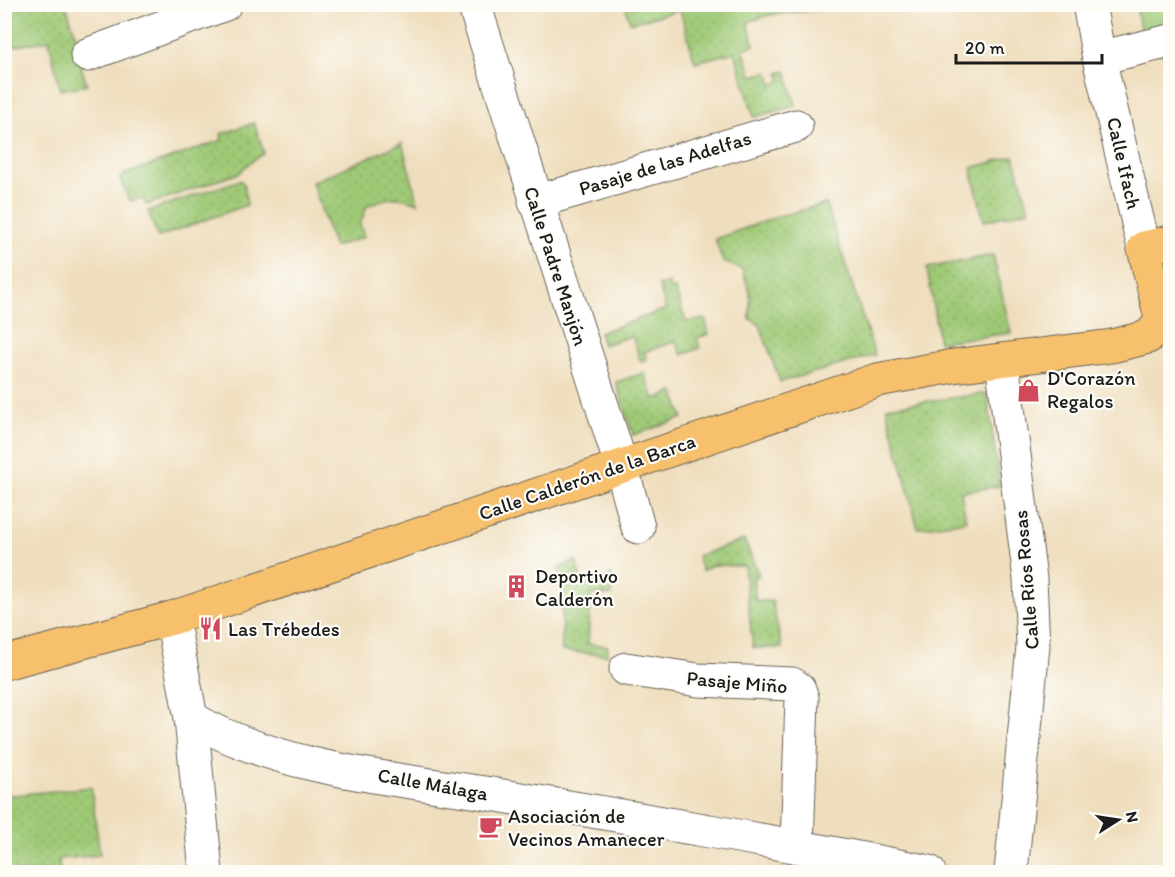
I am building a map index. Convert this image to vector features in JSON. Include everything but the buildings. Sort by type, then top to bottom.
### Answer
[{"type":"main road","name":"Calle Ifach","points":[[1157,245],[1166,320]]},
{"type":"main road","name":"Calle Calderón de la Barca","points":[[4,663],[172,618],[877,380],[1134,342],[1148,337],[1166,320]]},
{"type":"street","points":[[87,55],[225,4]]},
{"type":"street","name":"Calle Padre Manjón","points":[[474,4],[621,465],[638,527]]},
{"type":"street","name":"Calle Ifach","points":[[1089,4],[1099,58],[1157,245]]},
{"type":"street","points":[[1099,58],[1170,41]]},
{"type":"street","name":"Pasaje de las Adelfas","points":[[536,202],[796,126]]},
{"type":"street","name":"Calle Ríos Rosas","points":[[1002,361],[1030,579],[1033,646],[1011,873]]},
{"type":"street","points":[[172,618],[191,718],[206,873]]},
{"type":"street","name":"Pasaje Miño","points":[[626,669],[698,680],[792,684],[799,689],[802,698],[797,846]]},
{"type":"street","name":"Calle Málaga","points":[[191,718],[242,744],[348,770],[797,846],[929,873]]},
{"type":"green space","points":[[5,5],[66,5],[85,64],[81,67],[87,85],[60,90],[49,40],[5,48]]},
{"type":"green space","points":[[625,5],[825,5],[825,9],[769,15],[748,22],[754,45],[743,49],[752,76],[768,72],[772,85],[781,81],[779,73],[786,71],[796,106],[754,117],[735,52],[695,62],[680,10],[630,23]]},
{"type":"green space","points":[[1136,5],[1170,5],[1170,57],[1143,47]]},
{"type":"green space","points":[[254,123],[264,153],[239,173],[146,205],[143,198],[130,201],[120,179],[123,175],[222,140],[221,134]]},
{"type":"green space","points":[[402,143],[418,203],[392,198],[367,206],[360,224],[364,237],[334,247],[312,182]]},
{"type":"green space","points":[[1014,156],[1029,210],[984,221],[971,168]]},
{"type":"green space","points":[[240,180],[244,184],[247,205],[158,237],[148,211]]},
{"type":"green space","points":[[826,204],[875,355],[780,382],[760,325],[750,319],[750,293],[742,269],[723,262],[715,239],[779,216]]},
{"type":"green space","points":[[993,255],[1011,333],[939,342],[927,268]]},
{"type":"green space","points":[[669,283],[670,290],[675,289],[686,322],[705,319],[709,334],[697,338],[700,348],[682,355],[676,341],[644,352],[647,360],[641,362],[632,336],[603,345],[599,333],[666,309],[659,286]]},
{"type":"green space","points":[[644,373],[654,399],[674,392],[683,418],[633,435],[616,382]]},
{"type":"green space","points":[[987,393],[1000,486],[961,492],[966,521],[918,528],[886,407]]},
{"type":"green space","points":[[744,540],[759,575],[753,578],[756,601],[772,601],[782,648],[753,648],[744,566],[712,565],[702,571],[697,556]]},
{"type":"green space","points":[[576,560],[582,585],[612,574],[612,595],[591,594],[588,644],[608,646],[607,655],[562,651],[562,582],[558,569]]},
{"type":"green space","points":[[91,787],[100,855],[59,859],[60,872],[5,872],[5,796]]},
{"type":"place","name":"D'Corazón Regalos","points":[[1029,390]]},
{"type":"place","name":"Deportivo Calderón","points":[[517,587]]},
{"type":"place","name":"Las Trébedes","points":[[210,629]]},
{"type":"place","name":"Asociación de Vecinos Amanecer","points":[[490,827]]}]
